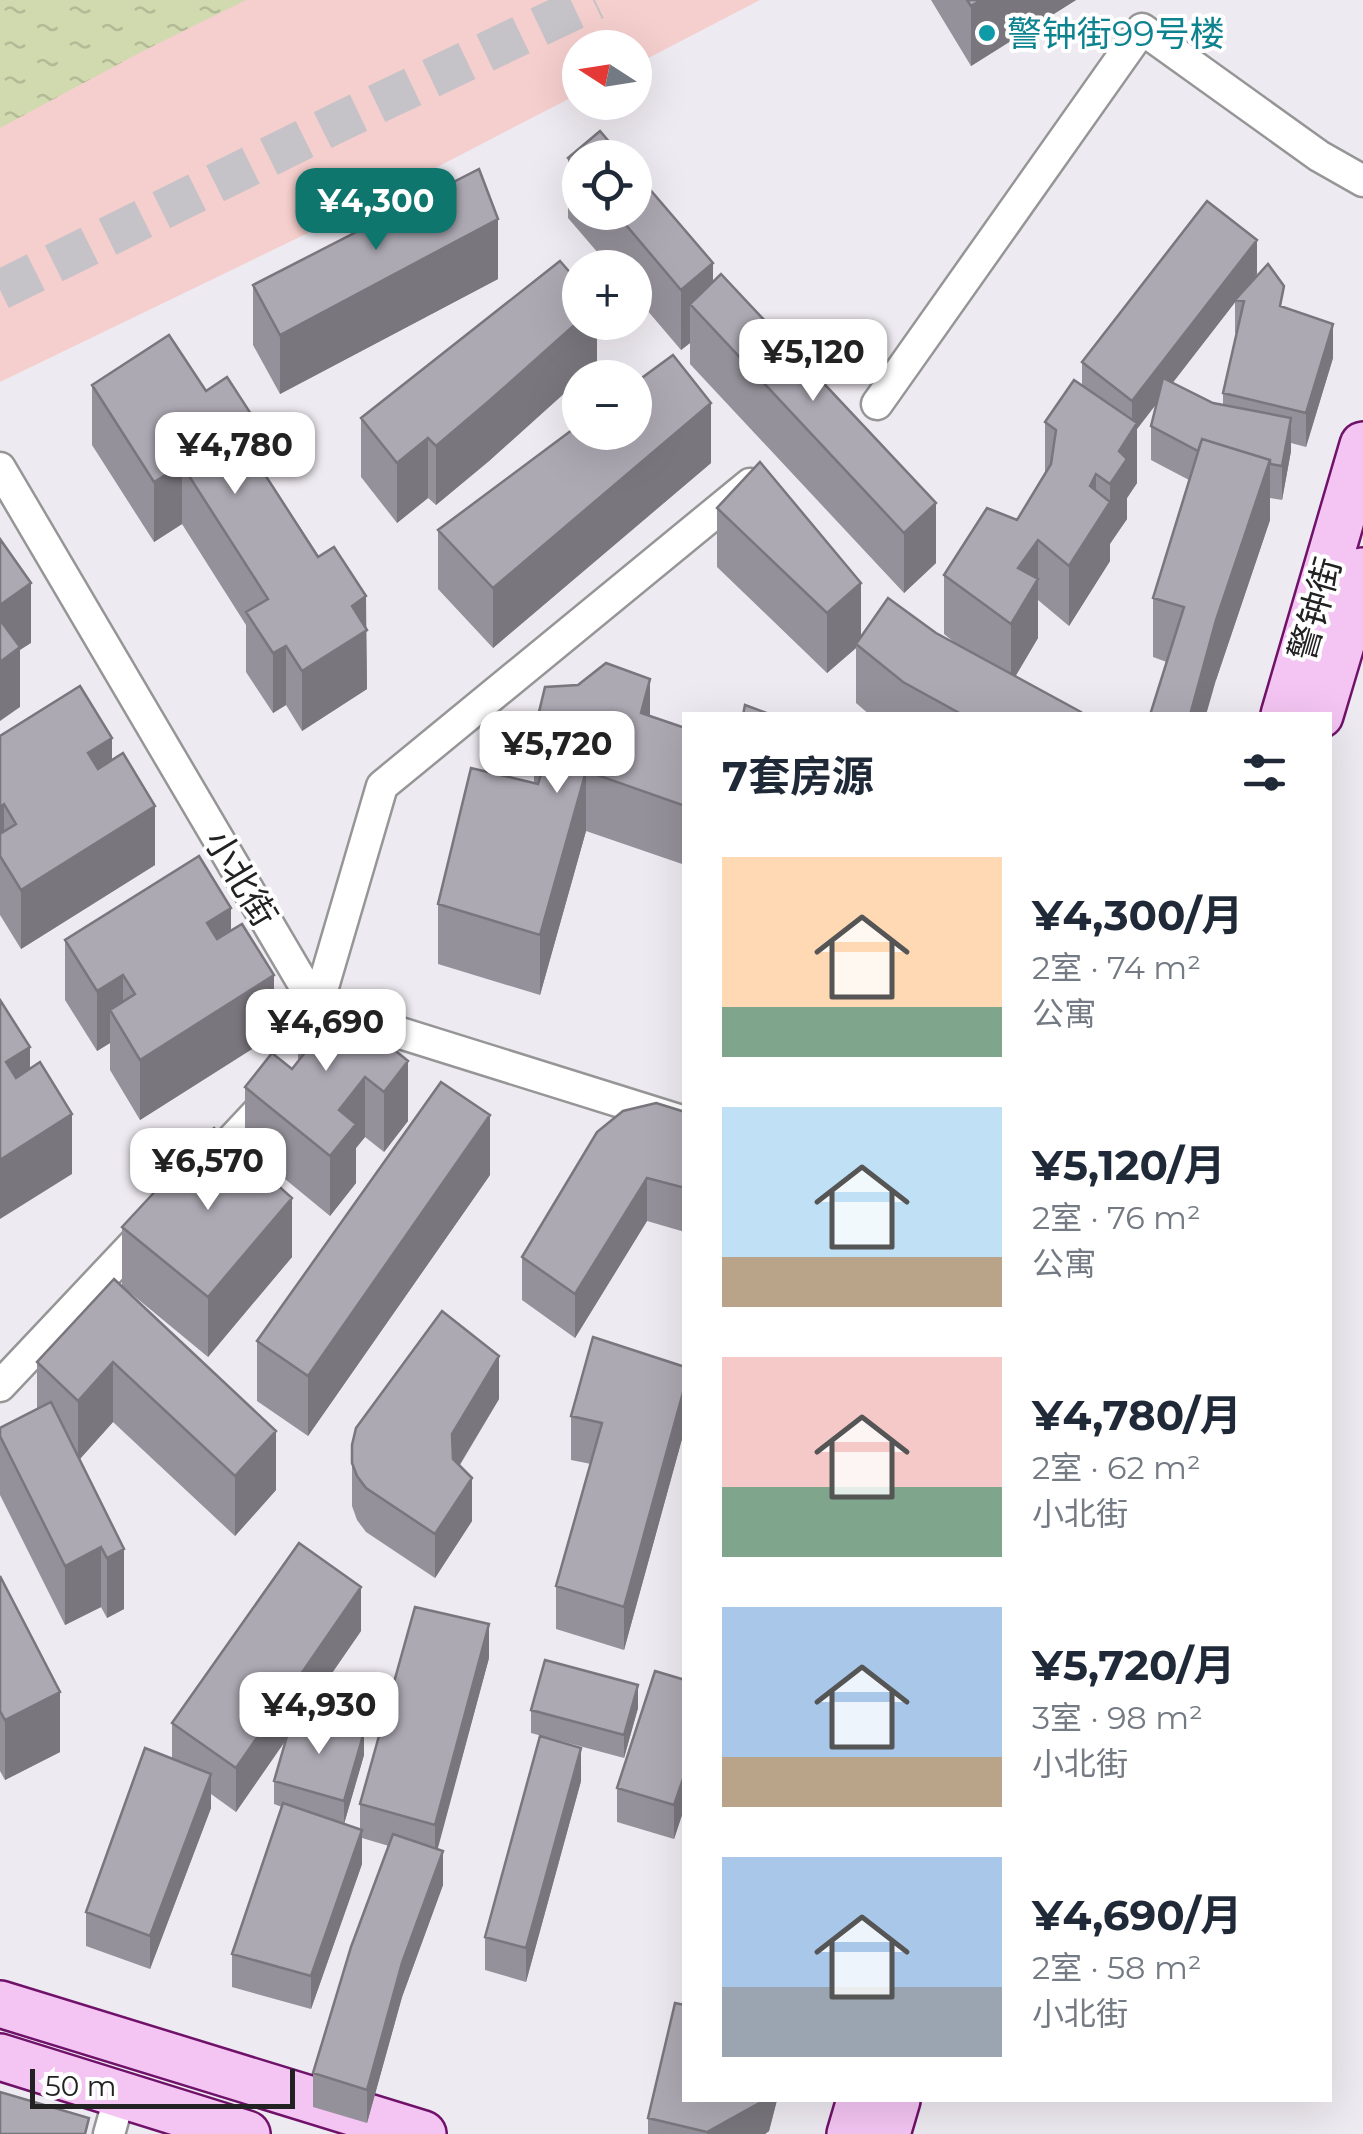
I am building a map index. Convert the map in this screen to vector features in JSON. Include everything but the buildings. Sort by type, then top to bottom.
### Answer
[{"type":"main road","name":"警钟街","points":[[1285,712],[1363,445]]},
{"type":"main road","name":"警钟街","points":[[1321,712],[1363,571]]},
{"type":"main road","points":[[0,2004],[424,2134]]},
{"type":"main road","points":[[0,2057],[114,2114],[247,2134]]},
{"type":"main road","points":[[850,2134],[859,2102]]},
{"type":"main road","points":[[887,2134],[896,2102]]},
{"type":"street","points":[[877,404],[1142,29],[1318,156],[1363,181]]},
{"type":"street","name":"小北街","points":[[0,468],[317,1006]]},
{"type":"street","points":[[0,1386],[292,1076],[317,1006],[382,786],[752,483]]},
{"type":"street","points":[[317,1006],[682,1121]]},
{"type":"shaded area","points":[[0,0],[760,0],[652,56],[652,30],[562,30],[562,102],[341,217],[0,382]]},
{"type":"water","points":[[0,0],[246,0],[0,128]]},
{"type":"tunnel","points":[[0,290],[595,0]]},
{"type":"place","name":"警钟街99号楼","points":[[987,33]]}]
